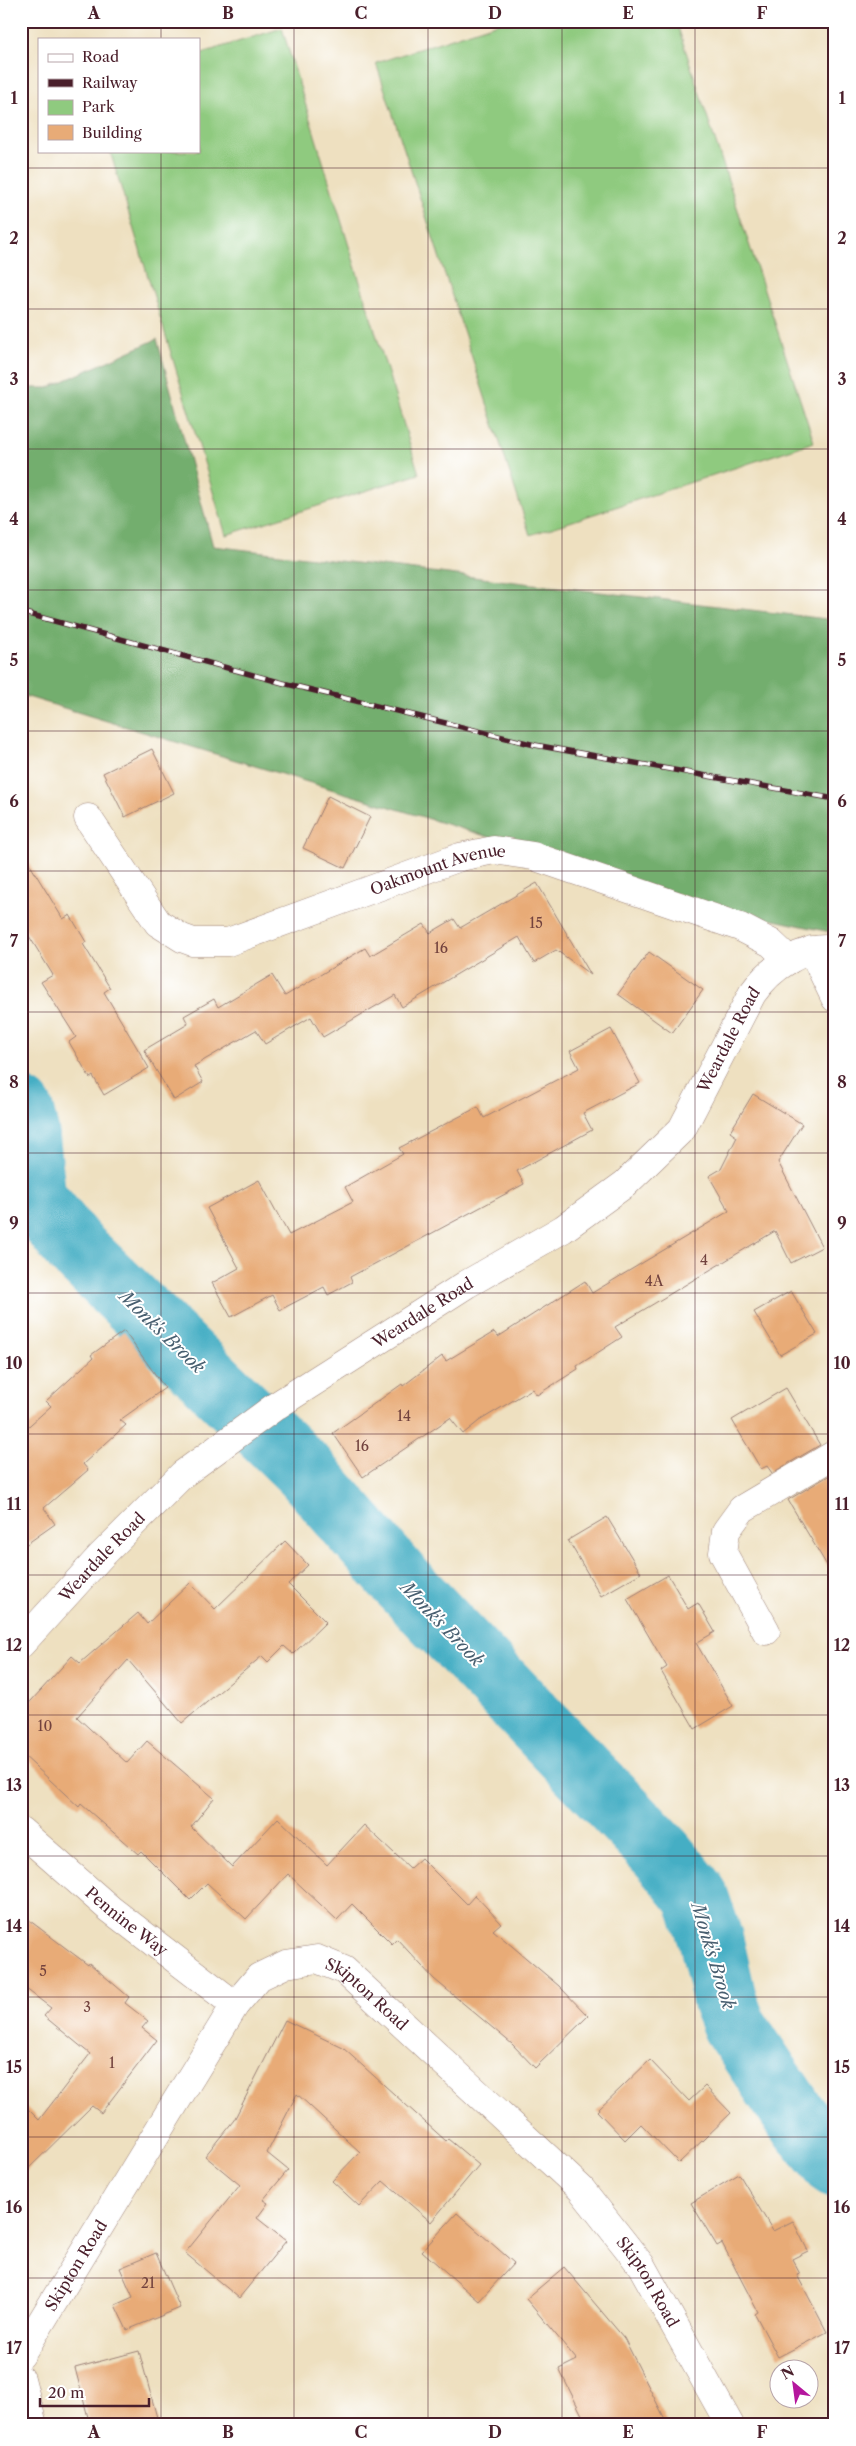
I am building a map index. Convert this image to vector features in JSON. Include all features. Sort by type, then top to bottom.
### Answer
[{"type":"street","name":"Oakmount Avenue","points":[[88,818],[158,923],[184,939],[193,942],[228,942],[460,857],[484,852],[505,851],[533,856],[740,927],[771,943],[812,953]]},
{"type":"street","points":[[812,953],[835,998]]},
{"type":"street","name":"Weardale Road","points":[[21,1644],[100,1557],[183,1474],[276,1406],[467,1284],[563,1229],[625,1184],[682,1129],[752,994],[771,971],[812,953]]},
{"type":"street","points":[[766,1631],[723,1553],[726,1531],[742,1509],[835,1454]]},
{"type":"street","name":"Pennine Way","points":[[21,1831],[110,1909],[235,2005]]},
{"type":"street","name":"Skipton Road","points":[[21,2355],[235,2005],[259,1977],[286,1964],[317,1958],[344,1970],[581,2189],[641,2265],[730,2425]]},
{"type":"street","points":[[21,2379],[33,2425]]},
{"type":"green space","points":[[504,21],[676,21],[814,442],[530,535],[376,63]]},
{"type":"green space","points":[[282,28],[419,474],[226,535],[110,152],[200,152],[200,54]]},
{"type":"green space","points":[[157,339],[213,546],[835,620],[835,933],[736,912],[21,695],[21,388],[48,388]]},
{"type":"building","points":[[152,749],[174,793],[125,817],[103,773]]},
{"type":"building","points":[[328,796],[370,817],[345,868],[303,848]]},
{"type":"building","points":[[21,850],[63,919],[70,915],[86,942],[83,944],[110,988],[104,992],[149,1068],[104,1095],[93,1076],[90,1078],[69,1042],[76,1037],[41,982],[53,975],[21,923]]},
{"type":"building","points":[[537,883],[591,975],[556,950],[534,963],[519,937],[402,1007],[395,995],[323,1037],[311,1017],[265,1044],[256,1030],[194,1066],[203,1082],[174,1100],[144,1050],[188,1024],[184,1016],[214,999],[218,1007],[272,975],[285,996],[365,948],[370,956],[424,924],[430,933],[454,919],[460,928]]},
{"type":"building","points":[[649,952],[703,990],[672,1033],[618,994]]},
{"type":"building","points":[[611,1029],[640,1083],[583,1113],[592,1130],[517,1171],[524,1184],[350,1277],[352,1282],[328,1295],[324,1287],[280,1310],[272,1295],[231,1317],[212,1283],[239,1268],[207,1208],[259,1180],[289,1235],[353,1202],[345,1187],[403,1154],[399,1148],[478,1107],[484,1118],[579,1068],[570,1051]]},
{"type":"building","points":[[753,1094],[802,1124],[778,1162],[822,1247],[791,1263],[775,1231],[615,1327],[622,1337],[577,1366],[578,1369],[537,1395],[532,1389],[479,1421],[463,1434],[450,1418],[363,1477],[333,1433],[402,1384],[403,1386],[442,1356],[446,1361],[494,1332],[498,1337],[585,1281],[592,1293],[729,1211],[709,1176],[721,1169],[737,1137],[730,1132]]},
{"type":"building","points":[[791,1291],[817,1334],[780,1355],[754,1312]]},
{"type":"building","points":[[124,1331],[165,1388],[120,1420],[126,1425],[83,1464],[88,1470],[44,1508],[55,1524],[21,1548],[21,1433],[51,1406],[46,1401],[93,1358],[91,1355]]},
{"type":"building","points":[[786,1388],[820,1445],[772,1473],[767,1466],[761,1469],[732,1420]]},
{"type":"building","points":[[835,1472],[835,1579],[788,1500]]},
{"type":"building","points":[[607,1517],[641,1573],[601,1596],[568,1540]]},
{"type":"building","points":[[285,1541],[308,1565],[288,1584],[326,1622],[293,1654],[284,1646],[268,1662],[262,1656],[182,1723],[128,1660],[77,1717],[127,1763],[147,1741],[214,1798],[191,1827],[232,1867],[278,1818],[327,1865],[364,1825],[410,1868],[421,1858],[467,1904],[475,1895],[501,1923],[493,1930],[559,1986],[588,2016],[535,2068],[512,2044],[434,1979],[397,1939],[392,1944],[352,1904],[337,1920],[288,1874],[246,1919],[207,1883],[190,1900],[141,1851],[138,1854],[81,1804],[79,1807],[21,1753],[21,1712],[72,1656],[80,1663],[138,1613],[147,1624],[190,1583],[215,1609]]},
{"type":"building","points":[[668,1575],[688,1609],[698,1603],[715,1632],[696,1643],[733,1706],[695,1729],[661,1671],[667,1667],[627,1599]]},
{"type":"building","points":[[21,1914],[88,1965],[89,1963],[129,1997],[125,2003],[148,2021],[142,2028],[157,2040],[101,2113],[92,2106],[21,2176],[21,2102],[39,2120],[90,2054],[44,2016],[51,2008],[21,1985]]},
{"type":"building","points":[[285,2020],[343,2048],[446,2141],[448,2139],[479,2165],[431,2222],[383,2181],[359,2206],[332,2181],[360,2152],[297,2094],[267,2153],[288,2170],[263,2200],[268,2203],[257,2218],[286,2241],[239,2298],[185,2253],[240,2185],[205,2156],[234,2120]]},
{"type":"building","points":[[650,2060],[689,2101],[705,2086],[731,2113],[679,2163],[641,2124],[625,2140],[597,2111]]},
{"type":"building","points":[[739,2174],[773,2231],[793,2221],[808,2251],[792,2259],[800,2274],[797,2275],[827,2332],[778,2357],[755,2314],[758,2312],[722,2243],[717,2246],[691,2203]]},
{"type":"building","points":[[457,2213],[514,2263],[479,2301],[422,2251]]},
{"type":"building","points":[[156,2253],[180,2308],[127,2330],[115,2305],[133,2297],[120,2268]]},
{"type":"building","points":[[564,2267],[624,2338],[668,2425],[587,2425],[559,2369],[577,2360],[526,2299]]},
{"type":"building","points":[[139,2351],[159,2425],[90,2425],[75,2368]]},
{"type":"waterway","name":"Monk's Brook","points":[[21,1110],[27,1134],[34,1198],[73,1246],[305,1471],[400,1580],[662,1854],[696,1896],[711,1940],[725,2002],[734,2025],[797,2119],[835,2165]]},
{"type":"railway","points":[[21,612],[283,683],[535,745],[835,799]]}]
